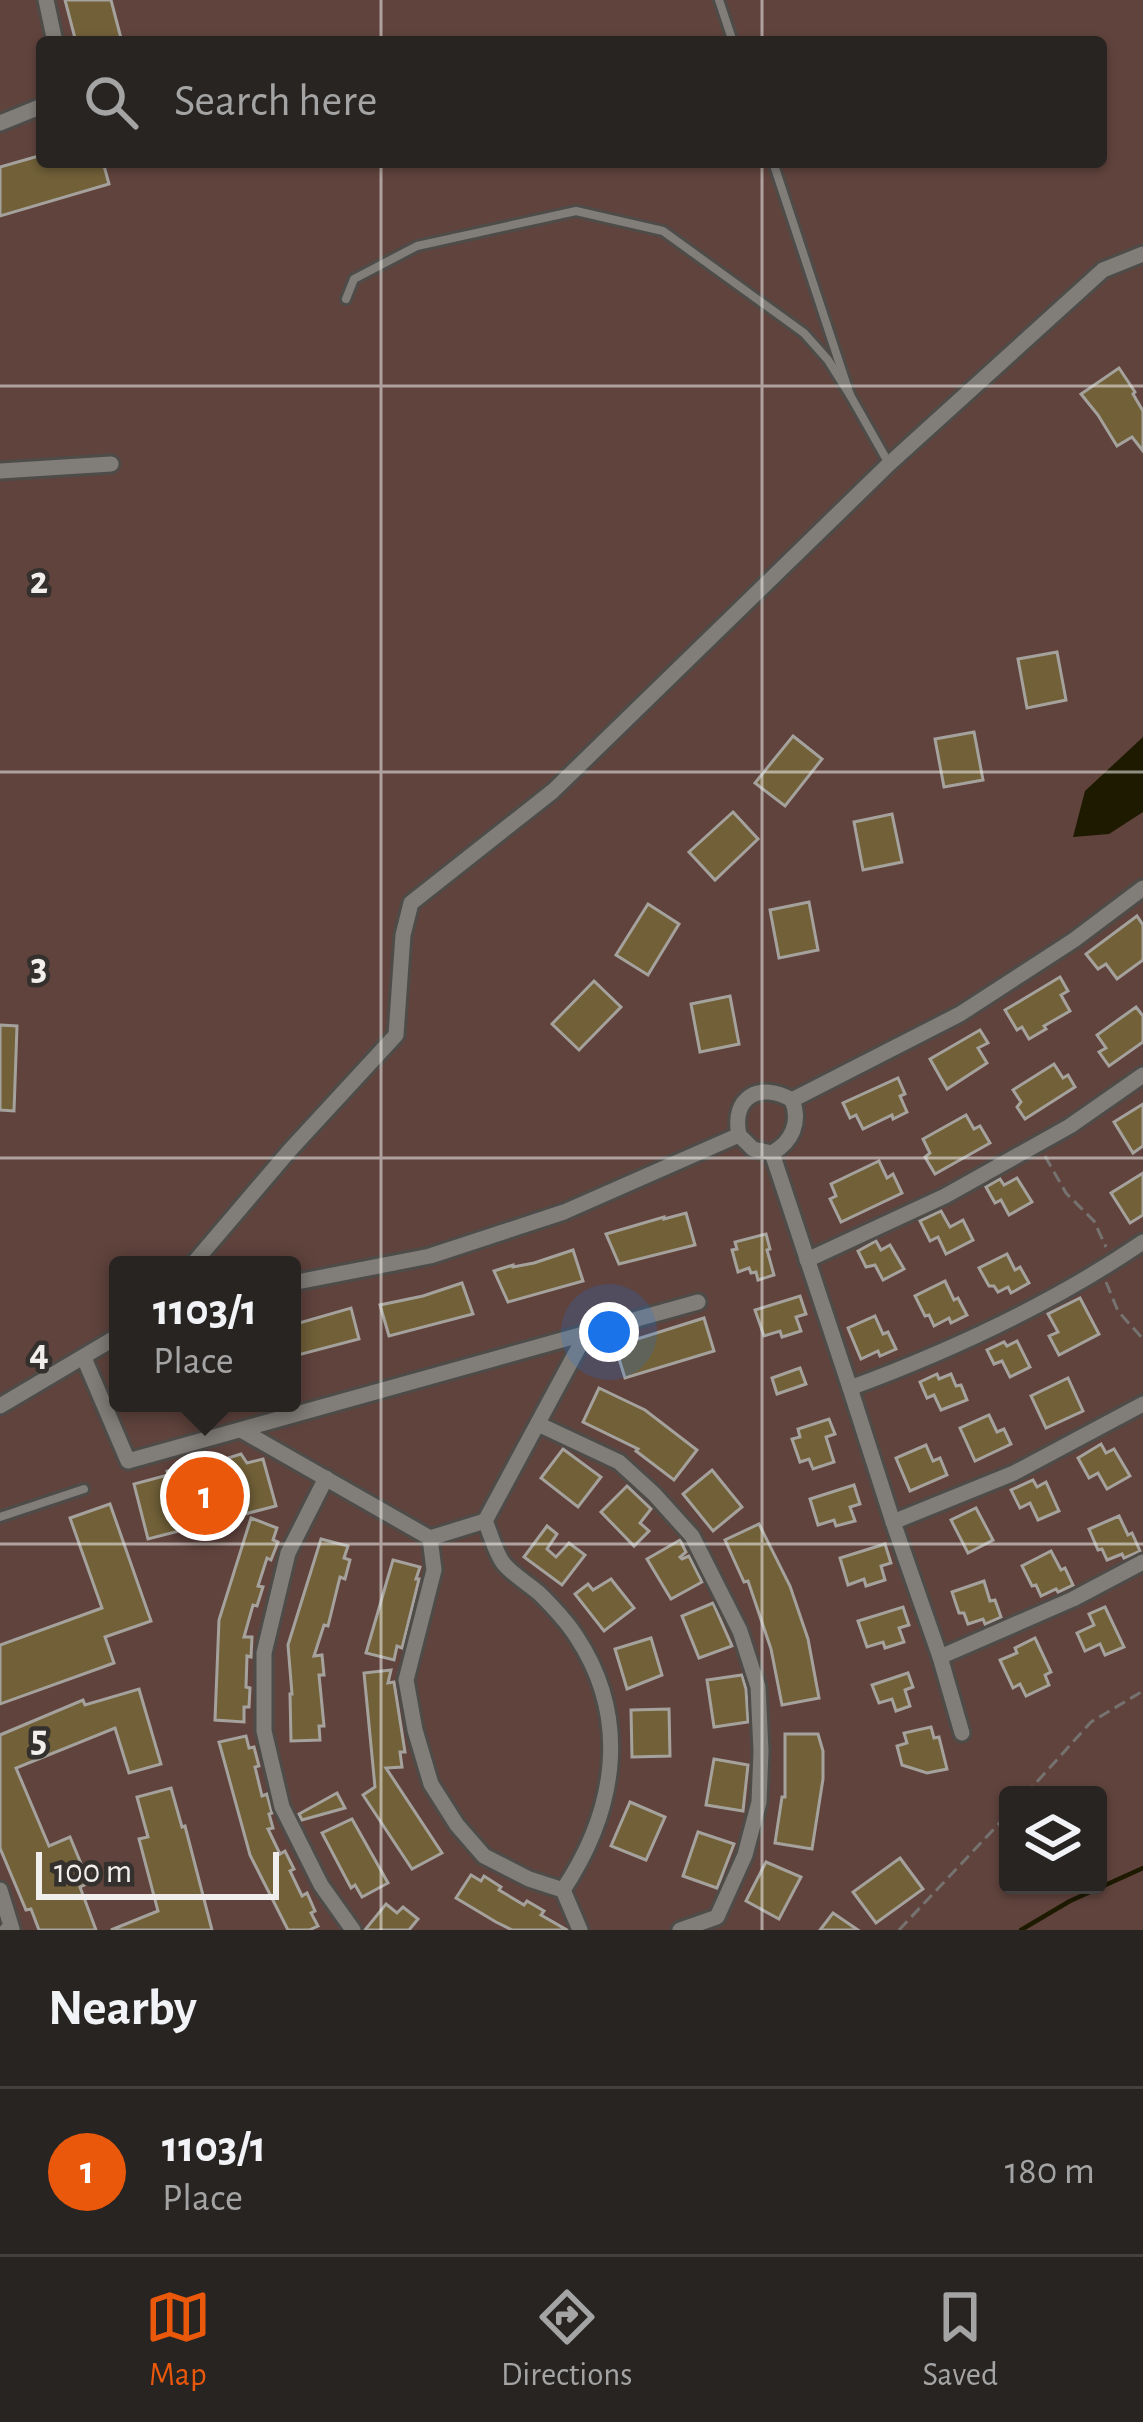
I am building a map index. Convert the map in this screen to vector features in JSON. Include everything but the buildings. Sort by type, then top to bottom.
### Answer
[{"type":"street","points":[[46,0],[54,36]]},
{"type":"street","points":[[0,124],[36,109]]},
{"type":"street","points":[[200,1256],[396,1035],[403,935],[411,903],[553,791],[889,464],[1103,270],[1143,254]]},
{"type":"street","points":[[0,471],[111,464]]},
{"type":"street","points":[[792,1100],[960,1014],[1074,940],[1143,888]]},
{"type":"street","points":[[807,1260],[945,1196],[1070,1126],[1143,1075]]},
{"type":"street","points":[[762,1090],[792,1100],[794,1130],[782,1148],[772,1153],[753,1149],[739,1135],[737,1116],[749,1096],[762,1090]]},
{"type":"street","points":[[301,1280],[430,1256],[564,1212],[739,1135]]},
{"type":"street","points":[[772,1153],[962,1733]]},
{"type":"street","points":[[850,1388],[931,1359],[1031,1310],[1143,1242]]},
{"type":"street","points":[[84,1358],[128,1461],[698,1302]]},
{"type":"street","points":[[241,1430],[430,1538],[485,1521],[587,1332]]},
{"type":"street","points":[[0,1406],[109,1342]]},
{"type":"street","points":[[893,1522],[1014,1473],[1143,1404]]},
{"type":"street","points":[[538,1424],[619,1462],[692,1536],[740,1631],[758,1687],[759,1802],[745,1855],[717,1917],[680,1930]]},
{"type":"street","points":[[326,1478],[288,1553],[264,1653],[264,1731],[282,1807],[321,1886],[353,1930]]},
{"type":"street","points":[[485,1521],[503,1563],[541,1595],[576,1636],[599,1681],[612,1729],[610,1784],[595,1831],[563,1890]]},
{"type":"street","points":[[430,1538],[434,1570],[406,1680],[430,1784],[484,1856],[563,1890],[580,1930]]},
{"type":"street","points":[[940,1657],[1073,1599],[1143,1562]]},
{"type":"street","points":[[0,1890],[12,1929],[7,1930]]},
{"type":"lane","points":[[719,0],[731,36]]},
{"type":"lane","points":[[775,168],[850,395]]},
{"type":"lane","points":[[346,298],[354,279],[417,246],[576,211],[663,231],[804,332],[828,360],[889,464]]},
{"type":"lane","points":[[0,1517],[84,1489]]},
{"type":"path","points":[[1038,1144],[1066,1193],[1094,1221],[1118,1311],[1143,1339]]},
{"type":"path","points":[[1033,1786],[1091,1722],[1143,1691]]},
{"type":"path","points":[[899,1930],[999,1824]]},
{"type":"shaded area","points":[[0,0],[1143,0],[1143,1930],[0,1930]]},
{"type":"shaded area","points":[[1143,737],[1143,812],[1109,834],[1073,837],[1085,791]]},
{"type":"waterway","points":[[1021,1930],[1070,1901],[1143,1868]]},
{"type":"place","name":"1103/1","points":[[205,1496]]}]
